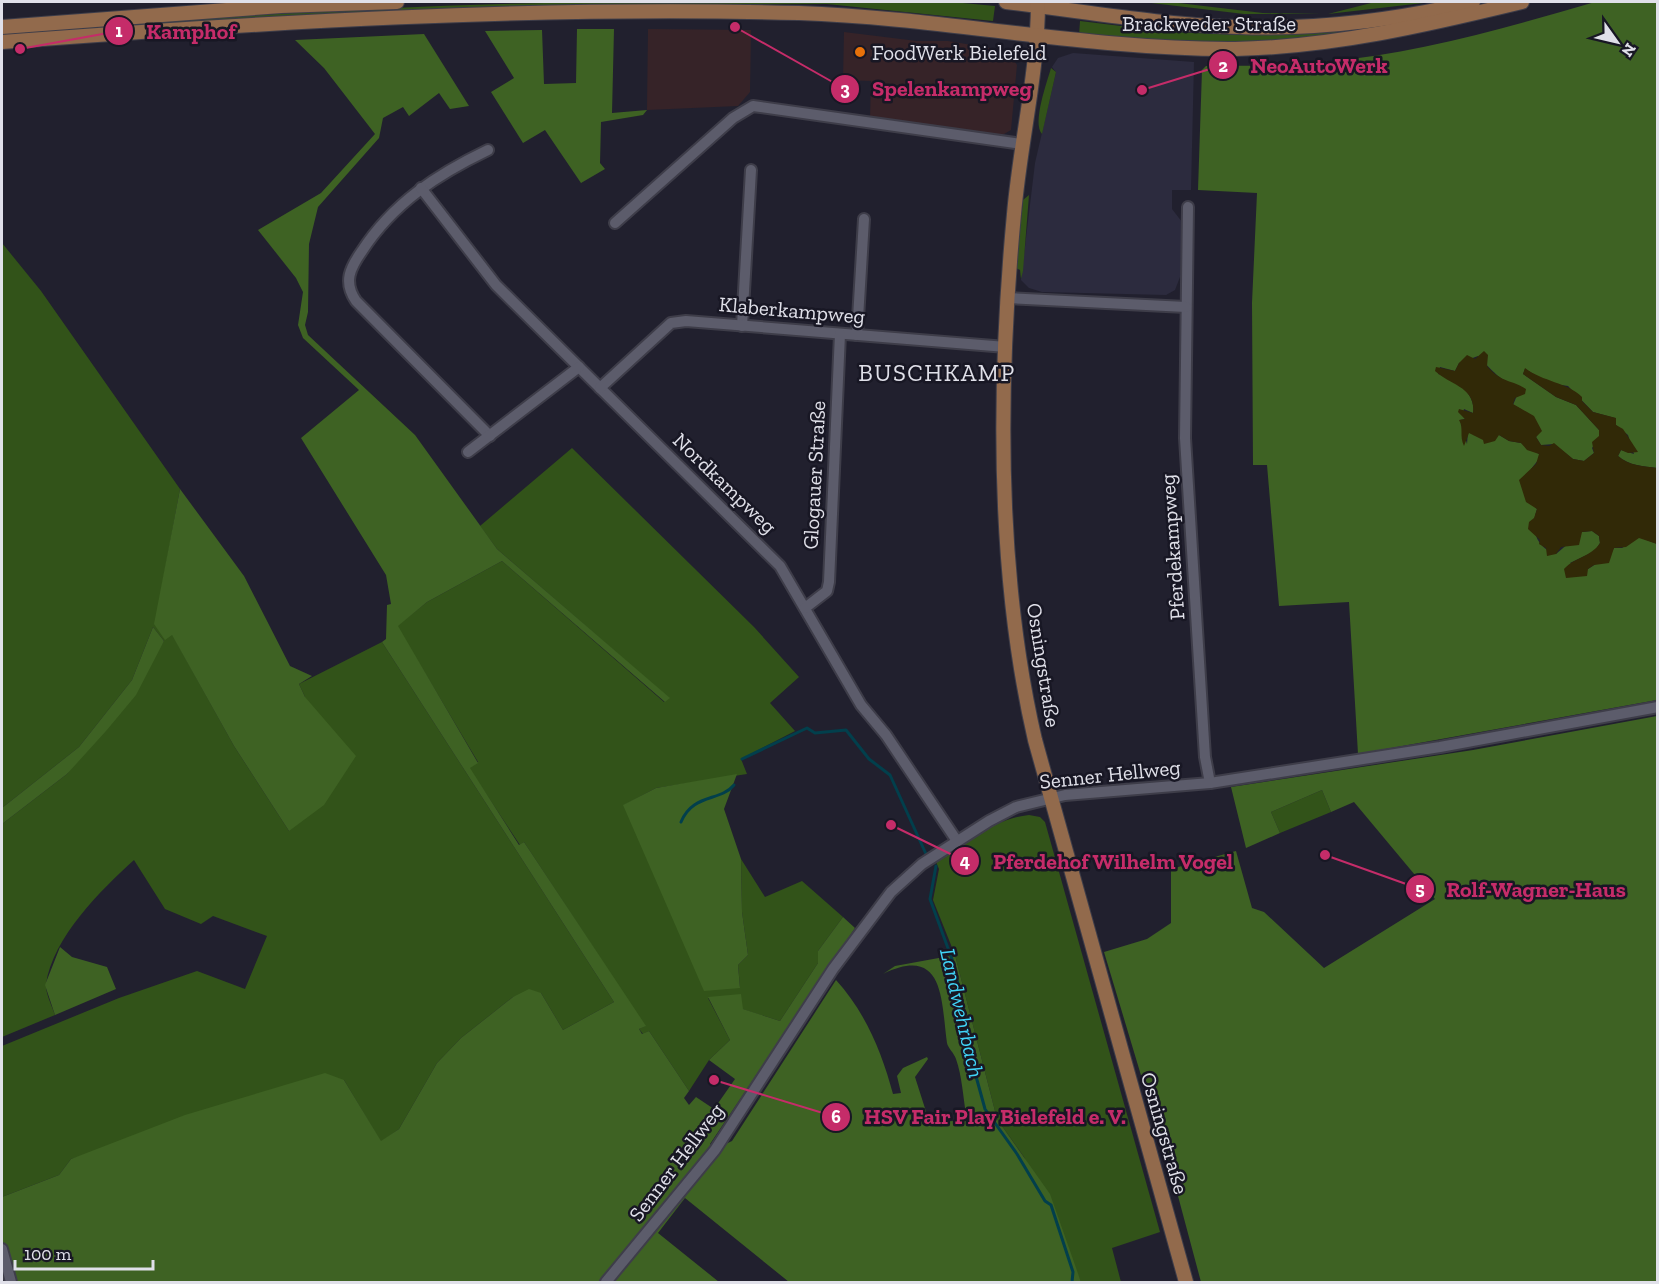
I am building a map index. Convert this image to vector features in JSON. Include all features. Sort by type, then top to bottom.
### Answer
[{"type":"main road","points":[[2,27],[281,6],[397,2]]},
{"type":"main road","name":"Brackweder Straße","points":[[1006,2],[1038,4],[1179,23],[1264,28],[1399,18],[1473,2]]},
{"type":"main road","name":"Brackweder Straße","points":[[2,42],[291,22],[566,11],[653,11],[856,16],[1159,47],[1271,47],[1314,44],[1398,31],[1522,2]]},
{"type":"main road","name":"Osningstraße","points":[[1038,4],[1037,36],[1022,144],[1007,298],[1005,463],[1011,587],[1023,683],[1050,798],[1186,1282]]},
{"type":"street","points":[[615,223],[733,118],[753,106],[1022,144]]},
{"type":"street","points":[[488,150],[422,188],[399,205],[369,240],[353,264],[348,278],[348,290],[409,356],[490,436]]},
{"type":"street","points":[[742,326],[751,170]]},
{"type":"street","name":"Nordkampweg","points":[[422,188],[496,285],[771,556],[805,608],[861,705],[886,735],[957,841]]},
{"type":"street","name":"Pferdekampweg","points":[[1188,207],[1186,469],[1204,757],[1210,783]]},
{"type":"street","points":[[857,335],[864,219]]},
{"type":"street","points":[[1007,298],[1186,307]]},
{"type":"street","name":"Klaberkampweg","points":[[600,388],[660,329],[671,323],[686,321],[1006,347]]},
{"type":"street","name":"Glogauer Straße","points":[[805,608],[827,591],[829,582],[840,334]]},
{"type":"street","points":[[468,452],[579,367]]},
{"type":"street","name":"Senner Hellweg","points":[[606,1282],[715,1150],[833,969],[884,902],[910,874],[957,841],[1006,812],[1050,798],[1210,783],[1440,747],[1658,707]]},
{"type":"street","points":[[2,1249],[11,1282]]},
{"type":"shaded area","points":[[648,29],[751,30],[750,92],[738,106],[647,110]]},
{"type":"shaded area","points":[[844,32],[917,41],[948,41],[1008,51],[1017,65],[1011,130],[1004,134],[992,135],[870,119],[871,81],[843,80]]},
{"type":"shaded area","points":[[1073,53],[1194,62],[1191,190],[1172,190],[1172,209],[1182,222],[1180,277],[1175,290],[1166,295],[1042,292],[1029,288],[1021,280],[1035,163],[1056,72],[1052,67],[1058,58]]},
{"type":"green space","points":[[607,2],[952,2],[995,6],[993,21],[827,4],[612,5],[340,13],[2,37],[2,34],[304,12],[455,5]]},
{"type":"green space","points":[[1143,2],[1170,2],[1263,13],[1322,14],[1244,14]]},
{"type":"green space","points":[[1375,2],[1432,2],[1328,14]]},
{"type":"green space","points":[[1595,2],[1657,2],[1657,468],[1632,464],[1618,456],[1621,450],[1634,454],[1628,435],[1616,425],[1615,418],[1593,412],[1568,386],[1549,383],[1525,369],[1523,374],[1556,397],[1576,405],[1599,430],[1600,436],[1592,448],[1594,453],[1584,461],[1573,459],[1554,444],[1541,445],[1536,437],[1538,434],[1521,409],[1513,405],[1521,386],[1508,383],[1478,356],[1459,363],[1455,371],[1440,367],[1438,374],[1457,383],[1471,399],[1473,413],[1464,409],[1462,415],[1465,419],[1460,420],[1467,444],[1468,432],[1499,435],[1509,441],[1521,443],[1539,454],[1539,459],[1531,469],[1534,506],[1537,509],[1534,524],[1536,537],[1549,551],[1556,554],[1582,532],[1592,531],[1599,536],[1600,543],[1595,551],[1570,563],[1588,569],[1610,555],[1614,548],[1622,548],[1639,537],[1657,544],[1657,700],[1358,754],[1349,602],[1279,606],[1267,465],[1253,465],[1252,303],[1257,193],[1198,190],[1202,70],[1206,66],[1309,63],[1393,53],[1494,30]]},
{"type":"green space","points":[[1080,21],[1170,32],[1243,35],[1393,23],[1394,26],[1299,40],[1220,43],[1079,36]]},
{"type":"green space","points":[[577,29],[614,29],[612,113],[647,110],[643,115],[601,122],[600,163],[605,169],[581,183],[545,130],[523,143],[491,92],[514,78],[485,31],[542,30],[544,84],[576,83]]},
{"type":"green space","points":[[424,34],[469,106],[450,109],[439,93],[409,116],[403,107],[383,118],[379,138],[318,207],[309,244],[308,312],[305,325],[308,335],[415,435],[497,549],[670,698],[665,702],[502,561],[427,602],[398,626],[478,763],[470,768],[519,845],[524,842],[646,1026],[639,1029],[642,1034],[649,1031],[689,1091],[684,1098],[689,1105],[696,1097],[714,1109],[735,1079],[709,1060],[730,1040],[708,997],[741,994],[743,1009],[780,1021],[818,963],[818,951],[843,917],[855,928],[710,1144],[715,1149],[732,1141],[836,980],[856,1006],[872,1034],[893,1094],[901,1093],[897,1076],[903,1068],[927,1057],[928,1059],[915,1077],[930,1124],[960,1120],[966,1114],[961,1079],[956,1059],[947,1043],[943,1010],[936,982],[929,972],[918,966],[903,967],[883,974],[895,966],[955,955],[997,1119],[1050,1194],[1081,1282],[789,1282],[685,1198],[658,1233],[719,1282],[7,1282],[2,1263],[2,1197],[59,1175],[71,1159],[185,1115],[325,1073],[344,1080],[381,1141],[399,1129],[437,1063],[461,1038],[513,997],[529,989],[541,993],[563,1030],[614,1002],[382,642],[386,639],[387,605],[391,604],[386,575],[301,438],[359,390],[303,338],[298,325],[303,292],[296,278],[258,230],[321,193],[375,134],[324,68],[295,40]]},
{"type":"green space","points":[[1051,68],[1056,72],[1042,134],[1039,129],[1039,112]]},
{"type":"green space","points":[[1029,195],[1021,279],[1020,270],[1016,268],[1023,200]]},
{"type":"green space","points":[[2,243],[41,291],[180,489],[155,624],[172,634],[234,746],[289,831],[305,697],[299,684],[382,642],[614,1002],[563,1030],[541,993],[513,997],[461,1038],[437,1063],[399,1129],[381,1142],[344,1080],[71,1159],[59,1175],[2,1197],[2,1046],[119,998],[197,971],[245,989],[267,936],[213,916],[201,924],[165,909],[134,860],[107,885],[80,916],[58,949],[50,966],[46,984],[55,1015],[2,1037],[2,824],[67,774],[164,641],[153,627],[132,680],[79,747],[2,808]]},
{"type":"green space","points":[[572,448],[754,627],[799,677],[770,703],[795,731],[741,759],[747,774],[656,788],[624,805],[740,988],[738,965],[748,955],[742,912],[741,859],[765,897],[802,881],[843,917],[818,951],[818,963],[780,1021],[708,998],[730,1040],[709,1060],[689,1091],[649,1031],[643,1034],[639,1029],[645,1026],[524,842],[520,845],[469,768],[478,762],[397,626],[427,602],[502,561],[664,702],[669,698],[497,549],[480,526]]},
{"type":"green space","points":[[180,489],[244,576],[290,666],[312,676],[299,684],[305,697],[356,756],[324,805],[289,831],[234,746],[172,635],[165,640],[154,624]]},
{"type":"green space","points":[[153,627],[164,641],[136,695],[67,774],[2,824],[2,808],[79,747],[132,680]]},
{"type":"green space","points":[[1657,716],[1657,1282],[1201,1282],[1155,1110],[1143,1082],[1104,952],[1147,939],[1171,923],[1171,869],[1236,851],[1252,908],[1264,912],[1324,968],[1435,899],[1354,802],[1331,812],[1322,790],[1271,812],[1280,833],[1246,848],[1231,787],[1473,750]]},
{"type":"green space","points":[[737,774],[724,809],[741,859],[742,912],[748,955],[738,965],[740,988],[704,991],[623,805],[656,788]]},
{"type":"green space","points":[[1322,790],[1331,812],[1280,833],[1271,812]]},
{"type":"green space","points":[[1029,815],[1040,817],[1045,822],[1160,1232],[1112,1248],[1121,1282],[1081,1282],[1024,1157],[997,1119],[955,955],[933,900],[939,869],[936,862],[992,826]]},
{"type":"green space","points":[[60,947],[72,957],[107,967],[116,989],[55,1015],[45,985]]},
{"type":"sand","points":[[1484,351],[1488,355],[1487,366],[1492,372],[1526,389],[1525,394],[1515,398],[1513,404],[1534,416],[1542,431],[1536,437],[1541,445],[1549,446],[1554,443],[1573,459],[1584,461],[1594,453],[1592,442],[1599,436],[1599,430],[1576,405],[1556,397],[1523,374],[1525,368],[1576,392],[1593,412],[1616,418],[1616,425],[1623,429],[1638,452],[1628,453],[1621,450],[1618,456],[1632,464],[1657,468],[1657,544],[1639,538],[1626,547],[1614,548],[1609,563],[1594,565],[1588,569],[1587,576],[1566,578],[1564,569],[1596,548],[1600,543],[1599,536],[1592,531],[1582,532],[1579,545],[1561,547],[1556,554],[1547,556],[1546,548],[1539,544],[1540,540],[1528,529],[1529,522],[1534,518],[1537,509],[1526,502],[1519,480],[1536,464],[1539,454],[1527,450],[1521,443],[1509,441],[1499,435],[1495,441],[1484,444],[1483,440],[1469,433],[1464,446],[1459,420],[1465,419],[1458,412],[1459,409],[1473,413],[1473,404],[1466,392],[1435,371],[1436,367],[1455,371],[1467,355],[1475,359]]},
{"type":"waterway","name":"Landwehrbach","points":[[742,759],[807,728],[815,733],[846,730],[869,759],[890,775],[926,854]]},
{"type":"waterway","name":"Landwehrbach","points":[[681,822],[692,806],[722,794],[734,785]]},
{"type":"waterway","name":"Landwehrbach","points":[[936,866],[930,899],[953,962],[964,1011],[963,1029],[985,1109],[1017,1154],[1045,1201],[1051,1205],[1073,1272],[1072,1282]]},
{"type":"place","name":"Spelenkampweg","points":[[735,27]]},
{"type":"place","name":"Kamphof","points":[[20,49]]},
{"type":"place","name":"FoodWerk Bielefeld","points":[[860,52]]},
{"type":"place","name":"NeoAutoWerk","points":[[1142,90]]},
{"type":"place","name":"Pferdehof Wilhelm Vogel","points":[[891,825]]},
{"type":"place","name":"Rolf-Wagner-Haus","points":[[1325,855]]},
{"type":"place","name":"HSV Fair Play Bielefeld e. V.","points":[[714,1080]]},
{"type":"district","name":"BUSCHKAMP","points":[[937,372]]}]
